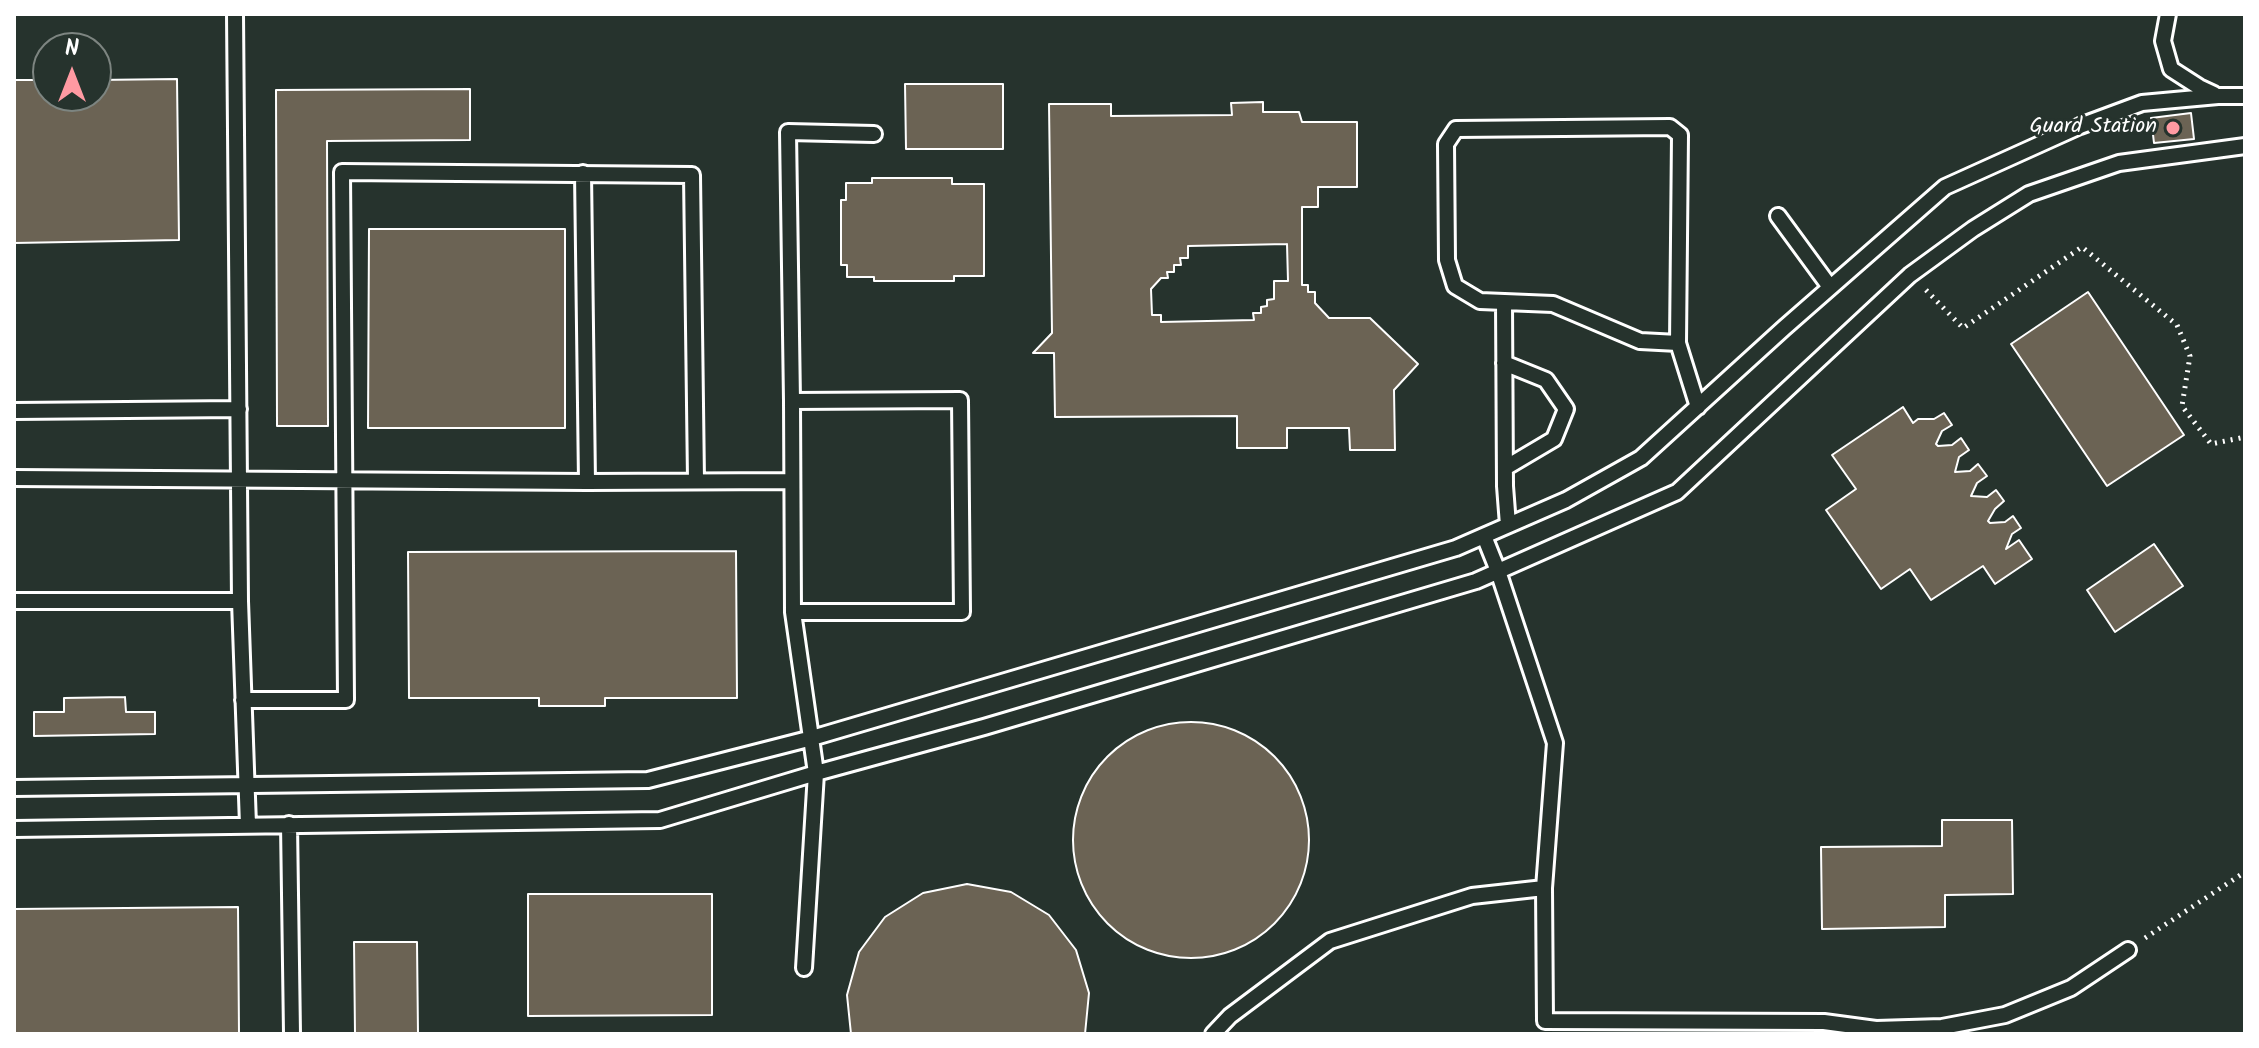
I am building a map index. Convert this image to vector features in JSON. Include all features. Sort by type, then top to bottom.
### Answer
[{"type":"lane","points":[[235,14],[240,601],[248,825]]},
{"type":"lane","points":[[2168,14],[2163,41],[2171,69],[2218,96]]},
{"type":"lane","points":[[14,788],[648,780],[812,738],[1456,548],[1566,500],[1641,458],[1945,187],[2080,126],[2142,103],[2245,96]]},
{"type":"lane","points":[[1678,343],[1640,341],[1553,304],[1480,301],[1455,286],[1447,260],[1446,144],[1456,129],[1670,127],[1680,135],[1678,343],[1698,407]]},
{"type":"lane","points":[[804,968],[816,773],[793,612],[788,132],[874,134]]},
{"type":"lane","points":[[14,829],[660,820],[1476,581],[1677,492],[1910,275],[1973,229],[2029,194],[2119,163],[2245,146]]},
{"type":"lane","points":[[243,700],[346,700],[342,172],[692,175],[696,480]]},
{"type":"lane","points":[[583,173],[587,482]]},
{"type":"lane","points":[[1778,216],[1830,287]]},
{"type":"lane","points":[[1504,302],[1508,525]]},
{"type":"lane","points":[[1504,363],[1546,380],[1566,409],[1554,439],[1505,468]]},
{"type":"lane","points":[[792,401],[960,400],[962,582],[962,612],[793,612]]},
{"type":"lane","points":[[14,411],[239,409]]},
{"type":"lane","points":[[14,478],[792,481]]},
{"type":"lane","points":[[1484,536],[1555,743],[1544,888],[1544,1028],[1824,1022],[1876,1029],[1942,1032],[2005,1015],[2071,988],[2128,950]]},
{"type":"lane","points":[[14,601],[240,601]]},
{"type":"lane","points":[[289,824],[292,1034]]},
{"type":"lane","points":[[1213,1034],[1230,1016],[1330,941],[1472,896],[1544,888]]},
{"type":"path","points":[[1910,275],[1963,328],[2082,247],[2177,325],[2190,356],[2182,406],[2211,444],[2245,437]]},
{"type":"path","points":[[2128,950],[2245,872]]},
{"type":"building","points":[[177,79],[179,240],[14,243],[14,80],[32,80],[32,112],[112,112],[112,80]]},
{"type":"building","points":[[905,84],[1003,84],[1003,149],[906,149]]},
{"type":"building","points":[[470,89],[470,140],[327,141],[328,426],[277,426],[276,90]]},
{"type":"building","points":[[1263,102],[1263,112],[1299,112],[1302,122],[1357,122],[1357,187],[1318,187],[1318,207],[1302,207],[1302,285],[1308,285],[1308,292],[1315,292],[1315,303],[1329,318],[1370,318],[1418,364],[1394,390],[1395,450],[1350,450],[1349,428],[1287,428],[1287,448],[1237,448],[1237,416],[1055,417],[1054,353],[1033,353],[1052,333],[1049,104],[1111,104],[1111,116],[1232,115],[1231,103]],"holes":[[[1287,244],[1288,281],[1274,281],[1274,299],[1267,300],[1267,306],[1261,307],[1261,313],[1253,313],[1254,320],[1161,322],[1161,315],[1152,315],[1151,289],[1161,278],[1168,278],[1167,272],[1174,272],[1174,265],[1181,265],[1180,258],[1188,258],[1188,246]]]},
{"type":"building","name":"Guard Station","points":[[2191,113],[2194,139],[2154,143],[2151,118]]},
{"type":"building","points":[[872,178],[952,178],[952,184],[984,184],[984,276],[954,276],[954,281],[874,281],[874,277],[847,277],[847,265],[841,265],[841,200],[846,200],[846,183],[872,183]]},
{"type":"building","points":[[369,229],[565,229],[565,428],[368,428]]},
{"type":"building","points":[[2088,292],[2184,435],[2107,486],[2011,344]]},
{"type":"building","points":[[1903,407],[1913,423],[1918,419],[1934,419],[1944,413],[1952,425],[1942,431],[1936,444],[1952,445],[1961,438],[1969,450],[1959,457],[1955,472],[1970,471],[1978,464],[1987,476],[1977,483],[1971,496],[1987,497],[1996,490],[2004,501],[1988,521],[2005,522],[2013,516],[2021,528],[2012,534],[2006,549],[2019,540],[2032,559],[1995,584],[1983,566],[1931,600],[1910,569],[1881,589],[1826,510],[1856,489],[1832,455]]},
{"type":"building","points":[[2154,544],[2183,586],[2115,632],[2087,590]]},
{"type":"building","points":[[736,551],[737,698],[605,698],[605,706],[539,706],[539,698],[409,698],[408,552]]},
{"type":"building","points":[[125,697],[126,712],[155,712],[155,734],[34,736],[34,712],[64,712],[64,698]]},
{"type":"building","points":[[1191,722],[1214,724],[1236,731],[1257,742],[1274,757],[1289,774],[1300,795],[1307,817],[1307,863],[1300,885],[1289,906],[1274,923],[1257,938],[1236,949],[1214,956],[1191,958],[1168,956],[1146,949],[1125,938],[1108,923],[1093,906],[1082,885],[1075,863],[1073,840],[1075,817],[1082,795],[1093,774],[1108,757],[1125,742],[1146,731],[1168,724]]},
{"type":"building","points":[[1942,820],[2012,820],[2013,894],[1945,895],[1945,927],[1822,929],[1821,847],[1942,846]]},
{"type":"building","points":[[967,884],[1011,892],[1049,915],[1076,950],[1089,993],[1085,1034],[851,1034],[847,995],[859,952],[885,917],[923,893]]},
{"type":"building","points":[[528,894],[712,894],[712,1015],[528,1016]]},
{"type":"building","points":[[238,907],[239,1034],[14,1034],[14,909]]},
{"type":"building","points":[[354,942],[417,942],[418,1034],[355,1034]]},
{"type":"place","name":"Guard Station","points":[[2173,128]]}]
